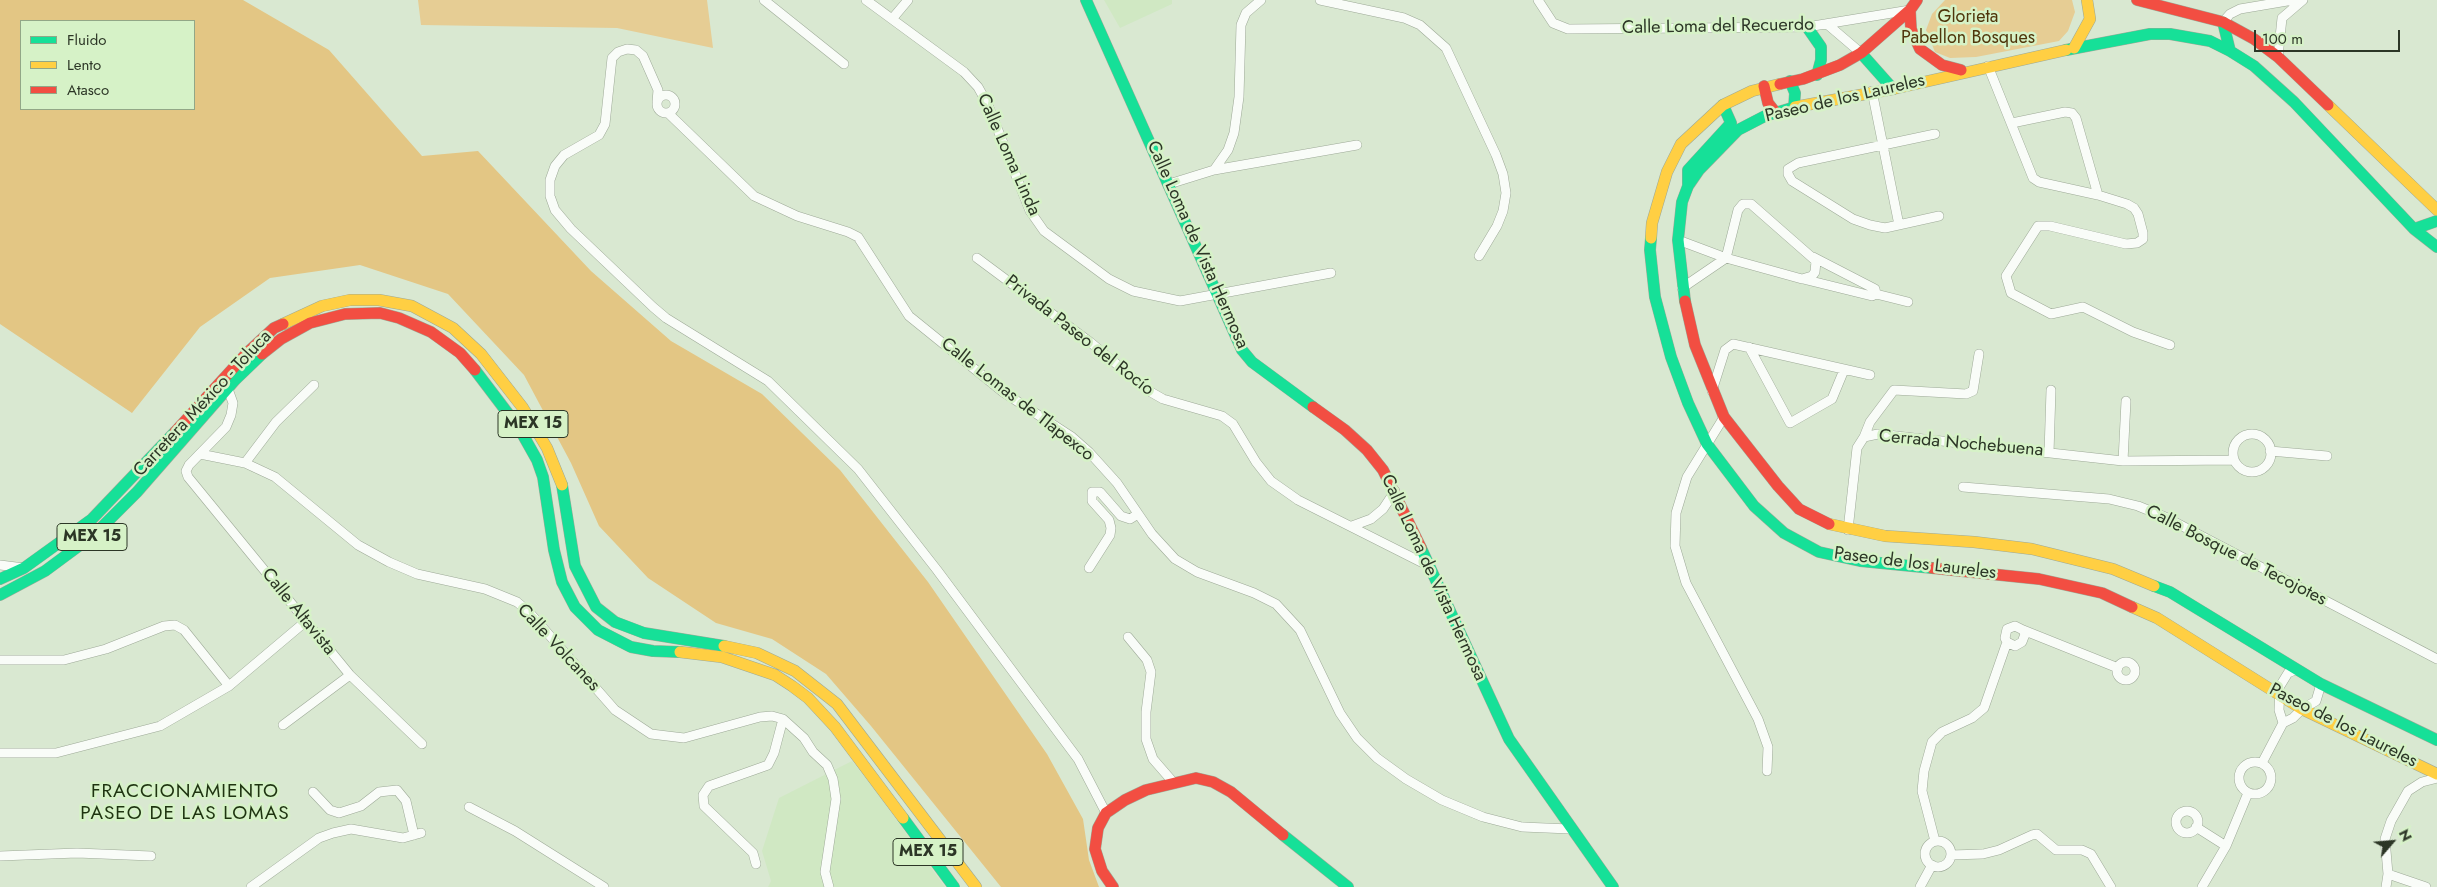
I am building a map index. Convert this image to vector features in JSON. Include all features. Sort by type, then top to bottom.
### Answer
[{"type":"main road","name":"Calle Loma de Vista Hermosa","points":[[1086,0],[1242,350],[1252,362],[1345,430],[1367,450],[1395,490],[1509,740],[1570,829],[1613,887]]},
{"type":"main road","name":"Paseo de los Laureles","points":[[1917,0],[1910,10],[1861,53],[1817,74],[1764,86],[1723,105],[1681,144],[1667,172],[1652,223],[1650,250],[1655,297],[1670,357],[1707,444],[1754,506],[1784,533],[1818,552],[1860,561],[2039,579],[2102,593],[2157,618],[2302,709],[2437,776]]},
{"type":"main road","points":[[2074,48],[2090,19],[2088,0]]},
{"type":"main road","points":[[2137,0],[2223,22],[2254,39],[2278,57],[2437,210]]},
{"type":"main road","points":[[1910,10],[1912,29],[1920,49],[1942,66],[1967,71]]},
{"type":"main road","points":[[2223,22],[2224,33],[2230,51]]},
{"type":"main road","points":[[1807,27],[1821,47],[1821,60],[1817,74]]},
{"type":"main road","name":"Paseo de los Laureles","points":[[2437,247],[2414,229],[2294,102],[2254,66],[2210,41],[2170,34],[2150,34],[2074,48],[1775,112],[1738,130],[1710,156],[1688,186],[1682,202],[1678,240],[1682,288],[1695,346],[1712,391],[1724,417],[1778,486],[1799,508],[1821,522],[1848,530],[1885,536],[1974,542],[2032,549],[2113,569],[2170,592],[2295,670],[2437,740]]},
{"type":"main road","points":[[1861,53],[1893,88]]},
{"type":"main road","points":[[1790,81],[1794,93],[1794,107]]},
{"type":"main road","points":[[1764,86],[1768,103],[1775,112]]},
{"type":"main road","points":[[1688,186],[1687,175],[1691,166],[1730,123],[1723,105]]},
{"type":"main road","points":[[2414,229],[2437,221]]},
{"type":"main road","name":"Carretera México - Toluca","points":[[0,579],[24,568],[92,519],[124,487],[246,353],[274,328],[322,306],[350,300],[379,300],[412,306],[454,328],[481,354],[533,424],[547,448],[562,485],[575,566],[584,588],[596,607],[616,622],[644,633],[713,643],[757,653],[795,670],[837,704],[976,887]]},
{"type":"main road","name":"Carretera México - Toluca","points":[[0,595],[45,571],[95,534],[137,492],[253,361],[268,349],[295,330],[326,317],[345,314],[380,313],[415,324],[445,340],[474,366],[519,428],[537,460],[547,496],[554,550],[562,582],[575,607],[586,620],[598,630],[631,647],[722,657],[775,675],[792,686],[808,698],[835,727],[954,887]]},
{"type":"main road","points":[[1113,887],[1102,871],[1095,849],[1098,828],[1106,813],[1125,800],[1173,782],[1196,778],[1213,782],[1231,792],[1348,887]]},
{"type":"street","points":[[764,0],[844,64]]},
{"type":"street","name":"Calle Loma Linda","points":[[866,0],[964,72],[978,87],[988,105],[1030,211],[1044,230],[1109,279],[1133,292],[1180,301],[1331,273]]},
{"type":"street","points":[[892,18],[908,0]]},
{"type":"street","points":[[1214,170],[1228,150],[1234,133],[1239,97],[1241,24],[1246,13],[1261,0]]},
{"type":"street","points":[[1325,0],[1404,18],[1420,25],[1446,48],[1496,155],[1505,184],[1504,211],[1479,256]]},
{"type":"street","name":"Calle Loma del Recuerdo","points":[[1538,0],[1543,12],[1553,23],[1568,29],[1807,27],[1910,10]]},
{"type":"street","points":[[2223,22],[2230,14],[2240,9],[2293,0]]},
{"type":"street","points":[[2278,57],[2282,18],[2303,0]]},
{"type":"street","points":[[1827,24],[1861,53]]},
{"type":"street","points":[[657,102],[658,90],[643,56],[636,50],[627,49],[618,52],[612,58],[605,124],[591,141],[564,155],[552,173],[550,196],[555,210],[571,229],[653,307],[666,318],[768,381],[858,469],[937,570],[1078,759],[1106,813]]},
{"type":"street","points":[[1988,66],[2033,178],[2039,182],[2098,195],[2134,208],[2144,232],[2143,239],[2126,244],[2050,226],[2038,226],[2006,276],[2011,293],[2051,314],[2083,307],[2133,332],[2170,346]]},
{"type":"street","points":[[1872,91],[1899,225]]},
{"type":"street","points":[[657,102],[660,96],[672,97],[675,103],[673,109],[668,113]]},
{"type":"street","name":"Calle Lomas de Tlapexco","points":[[657,102],[658,110],[668,113],[754,196],[796,216],[848,232],[858,237],[909,316],[1003,392],[1072,437],[1117,483],[1152,534],[1175,559],[1197,572],[1254,593],[1276,604],[1300,630],[1340,713],[1357,738],[1377,758],[1406,780],[1442,800],[1483,817],[1522,827],[1570,829]]},
{"type":"street","points":[[2012,123],[2065,112],[2072,113],[2076,118],[2098,195]]},
{"type":"street","points":[[1935,134],[1792,165],[1788,168],[1788,174],[1792,181],[1853,219],[1885,228],[1939,216]]},
{"type":"street","points":[[1169,184],[1214,170],[1357,145]]},
{"type":"street","points":[[1682,288],[1726,258],[1738,210],[1740,206],[1747,203],[1813,257],[1875,289],[1876,294]]},
{"type":"street","points":[[1678,240],[1726,258],[1802,279],[1872,296],[1876,294],[1908,302]]},
{"type":"street","points":[[1802,279],[1812,276],[1815,272],[1816,261],[1813,257]]},
{"type":"street","name":"Privada Paseo del Rocío","points":[[977,258],[1090,342],[1149,391],[1162,399],[1222,416],[1233,424],[1256,462],[1271,481],[1298,500],[1429,566]]},
{"type":"street","points":[[1712,391],[1724,350],[1733,344],[1870,375]]},
{"type":"street","points":[[1750,347],[1790,423],[1832,399],[1844,370]]},
{"type":"street","points":[[1864,437],[1870,422],[1894,390],[1966,394],[1973,391],[1979,354]]},
{"type":"street","points":[[245,462],[276,422],[314,384]]},
{"type":"street","points":[[200,454],[226,427],[233,403],[228,389]]},
{"type":"street","points":[[2049,452],[2051,390]]},
{"type":"street","points":[[2123,460],[2126,401]]},
{"type":"street","points":[[1724,417],[1687,477],[1676,513],[1675,546],[1686,583],[1758,719],[1768,747],[1767,771]]},
{"type":"street","name":"Cerrada Nochebuena","points":[[1848,530],[1857,448],[1864,437],[1878,434],[2123,460],[2234,460]]},
{"type":"street","points":[[2250,434],[2262,437],[2270,451],[2268,463],[2253,472],[2242,469],[2234,460],[2233,454],[2236,443],[2244,435],[2250,434]]},
{"type":"street","points":[[2270,451],[2327,456]]},
{"type":"street","name":"Calle Volcanes","points":[[200,454],[245,462],[275,476],[358,545],[389,562],[417,574],[485,589],[517,602],[529,612],[615,710],[651,734],[684,738],[760,717],[772,716],[783,719]]},
{"type":"street","name":"Calle Altavista","points":[[200,454],[189,464],[186,471],[188,477],[350,675],[422,744]]},
{"type":"street","name":"Calle Bosque de Tecojotes","points":[[1963,487],[2109,499],[2138,506],[2174,522],[2437,659]]},
{"type":"street","points":[[1352,526],[1371,519],[1383,509],[1395,490]]},
{"type":"street","points":[[1089,568],[1110,535],[1111,528],[1109,520],[1092,501],[1092,492],[1100,492],[1121,516],[1130,519],[1138,514]]},
{"type":"street","points":[[0,565],[24,568]]},
{"type":"street","points":[[0,753],[56,753],[160,726],[229,686],[305,622]]},
{"type":"street","points":[[0,660],[64,660],[106,649],[164,626],[175,625],[184,630],[229,686]]},
{"type":"street","points":[[1935,841],[1922,791],[1924,771],[1932,742],[1942,732],[1972,718],[1984,708],[2007,642],[2015,646],[2022,642],[2024,638],[2023,630],[2118,668]]},
{"type":"street","points":[[1128,637],[1147,660],[1151,672],[1146,712],[1146,739],[1153,760],[1173,782]]},
{"type":"street","points":[[2283,723],[2279,710],[2279,696],[2283,680],[2288,673],[2295,670]]},
{"type":"street","points":[[283,725],[350,675]]},
{"type":"street","points":[[2262,763],[2283,723],[2316,701],[2322,684]]},
{"type":"street","points":[[756,864],[753,853],[704,806],[703,795],[709,786],[768,765],[774,753],[783,719],[804,738],[813,752],[827,765],[833,779],[836,798],[825,872],[830,887]]},
{"type":"street","points":[[2249,762],[2262,763],[2270,773],[2269,785],[2260,794],[2248,793],[2239,783],[2240,771],[2249,762]]},
{"type":"street","points":[[2386,887],[2388,874],[2385,839],[2398,805],[2408,791],[2422,782],[2437,776]]},
{"type":"street","points":[[251,887],[319,838],[333,833],[351,830],[403,838],[418,834],[406,801],[397,790],[379,792],[361,806],[339,813],[330,810],[313,792]]},
{"type":"street","points":[[2202,887],[2226,846],[2248,793]]},
{"type":"street","points":[[469,807],[515,831],[604,887]]},
{"type":"street","points":[[2196,827],[2226,846]]},
{"type":"street","points":[[1952,855],[1983,854],[2037,834],[2056,850],[2082,850],[2091,854],[2111,887]]},
{"type":"street","points":[[1935,841],[1943,842],[1950,847],[1952,855],[1948,863],[1940,867],[1932,865],[1926,860],[1925,852],[1928,845],[1935,841]]},
{"type":"street","points":[[0,856],[77,853],[151,856]]},
{"type":"street","points":[[1920,887],[1932,865]]},
{"type":"street","points":[[2388,874],[2426,887]]},
{"type":"shaded area","points":[[0,0],[243,0],[329,50],[422,156],[478,151],[591,271],[671,341],[762,394],[840,470],[928,582],[1047,754],[1083,819],[1089,860],[1099,887],[1001,887],[871,726],[826,674],[772,639],[716,623],[648,578],[599,526],[571,463],[524,375],[448,294],[360,265],[270,278],[200,327],[132,413],[0,324]]},
{"type":"shaded area","points":[[1104,0],[1172,0],[1172,4],[1120,28]]},
{"type":"shaded area","points":[[852,761],[945,887],[768,887],[771,881],[762,851],[779,798]]},
{"type":"green space","points":[[418,0],[707,0],[713,48],[617,28],[421,25]]},
{"type":"green space","name":"Glorieta Pabellon Bosques","points":[[1945,0],[2072,0],[2075,12],[2068,31],[2059,41],[1976,57],[1950,58],[1935,52],[1926,30],[1932,14]]},
{"type":"traffic: fast","points":[[1086,0],[1242,350],[1252,362],[1313,407]]},
{"type":"traffic: fast","points":[[2223,22],[2230,51]]},
{"type":"traffic: fast","points":[[1807,27],[1821,47],[1821,60],[1817,75]]},
{"type":"traffic: fast","points":[[2066,50],[2150,34],[2170,34],[2210,41],[2230,51],[2254,66],[2294,102],[2414,229],[2437,247]]},
{"type":"traffic: fast","points":[[1861,53],[1893,89]]},
{"type":"traffic: fast","points":[[1790,81],[1795,93],[1794,107]]},
{"type":"traffic: fast","points":[[1688,186],[1688,170],[1731,123],[1723,105]]},
{"type":"traffic: fast","points":[[1685,301],[1678,240],[1682,202],[1688,186],[1699,170],[1738,130],[1765,116],[1795,107]]},
{"type":"traffic: fast","points":[[2414,229],[2437,221]]},
{"type":"traffic: fast","points":[[1651,238],[1650,250],[1655,297],[1671,357],[1688,403],[1707,444],[1754,506],[1784,533],[1819,552],[1860,561],[1932,568]]},
{"type":"traffic: fast","points":[[0,595],[45,571],[95,534],[137,492],[235,380],[262,354]]},
{"type":"traffic: fast","points":[[475,370],[519,428],[537,460],[543,477],[554,550],[562,582],[575,607],[598,630],[631,647],[653,651],[680,652]]},
{"type":"traffic: fast","points":[[0,579],[24,568],[92,519],[175,432]]},
{"type":"traffic: fast","points":[[562,485],[575,566],[596,607],[615,622],[644,633],[724,646]]},
{"type":"traffic: fast","points":[[1421,548],[1509,739],[1613,887]]},
{"type":"traffic: fast","points":[[2154,586],[2170,592],[2321,684],[2437,740]]},
{"type":"traffic: fast","points":[[903,818],[954,887]]},
{"type":"traffic: fast","points":[[1283,835],[1348,887]]},
{"type":"traffic: slow","points":[[2074,48],[2090,19],[2087,0]]},
{"type":"traffic: slow","points":[[1795,107],[1893,89],[2066,50]]},
{"type":"traffic: slow","points":[[1651,238],[1652,223],[1667,172],[1681,144],[1723,105],[1752,91],[1780,84]]},
{"type":"traffic: slow","points":[[2328,105],[2437,210]]},
{"type":"traffic: slow","points":[[283,324],[322,306],[350,300],[379,300],[412,306],[453,328],[481,354],[523,408],[547,448],[562,485]]},
{"type":"traffic: slow","points":[[1829,524],[1885,536],[1974,542],[2032,549],[2113,569],[2154,586]]},
{"type":"traffic: slow","points":[[2132,607],[2157,618],[2302,709],[2437,774]]},
{"type":"traffic: slow","points":[[724,646],[757,653],[795,671],[837,704],[976,887]]},
{"type":"traffic: slow","points":[[680,652],[722,657],[775,675],[792,686],[808,698],[835,727],[903,818]]},
{"type":"traffic: jam","points":[[1780,84],[1803,79],[1840,65],[1861,53],[1910,10],[1917,0]]},
{"type":"traffic: jam","points":[[2137,0],[2223,22],[2254,39],[2278,57],[2328,105]]},
{"type":"traffic: jam","points":[[1910,10],[1911,29],[1920,49],[1942,65],[1961,70]]},
{"type":"traffic: jam","points":[[1764,86],[1768,103],[1775,112]]},
{"type":"traffic: jam","points":[[1685,301],[1695,345],[1724,417],[1778,486],[1799,509],[1829,524]]},
{"type":"traffic: jam","points":[[262,354],[281,339],[310,323],[345,314],[380,313],[399,318],[431,332],[460,353],[475,370]]},
{"type":"traffic: jam","points":[[175,432],[247,353],[274,328],[283,324]]},
{"type":"traffic: jam","points":[[1313,407],[1345,430],[1367,450],[1383,470],[1421,548]]},
{"type":"traffic: jam","points":[[1932,568],[2039,579],[2102,593],[2132,607]]},
{"type":"traffic: jam","points":[[1113,887],[1102,871],[1095,849],[1098,828],[1106,813],[1125,800],[1146,790],[1196,778],[1213,782],[1231,792],[1283,835]]},
{"type":"district","name":"FRACCIONAMIENTO PASEO DE LAS LOMAS","points":[[185,803]]}]
